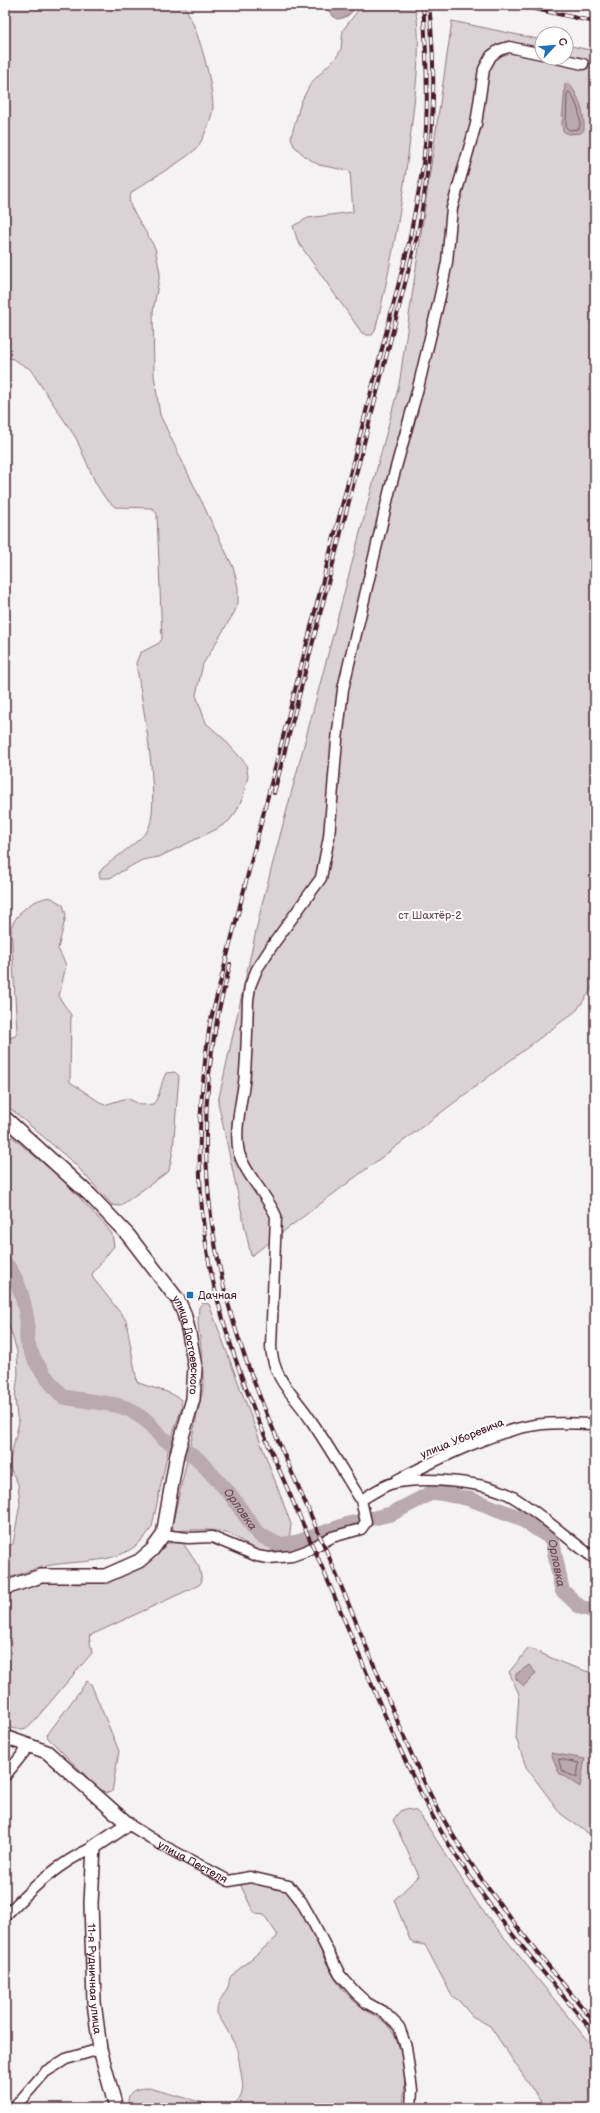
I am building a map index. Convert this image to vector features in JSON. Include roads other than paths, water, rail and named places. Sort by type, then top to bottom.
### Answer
[{"type":"main road","name":"улица Достоевского","points":[[5,1118],[90,1195],[128,1235],[178,1300],[184,1313],[195,1368],[193,1399],[177,1454],[162,1535],[152,1550],[139,1561],[105,1576],[41,1576],[5,1588]]},
{"type":"main road","name":"улица Пестеля","points":[[5,1737],[47,1752],[128,1824]]},
{"type":"main road","points":[[94,1847],[128,1824]]},
{"type":"main road","name":"11-я Рудничная улица","points":[[94,1847],[91,1903],[94,2002],[100,2049],[116,2108]]},
{"type":"street","points":[[162,1535],[188,1538],[212,1537],[257,1556],[283,1557],[306,1551],[332,1537],[362,1529],[365,1518],[361,1500],[310,1419],[278,1377],[272,1363],[271,1347],[276,1216],[270,1203],[243,1164],[239,1152],[237,1131],[244,1082],[248,1000],[250,986],[257,969],[321,878],[328,837],[343,688],[390,489],[418,388],[440,296],[447,262],[452,208],[476,124],[484,69],[492,56],[499,50],[510,47],[534,52]]},
{"type":"street","points":[[574,62],[582,64]]},
{"type":"street","name":"улица Уборевича","points":[[361,1500],[430,1463],[501,1434],[542,1424],[595,1424]]},
{"type":"street","points":[[390,1484],[415,1480],[439,1480],[493,1488],[512,1497],[595,1559]]},
{"type":"street","points":[[5,1776],[29,1746]]},
{"type":"street","name":"улица Пестеля","points":[[128,1824],[229,1881],[250,1877],[289,1886],[301,1901],[340,1975],[367,2003],[392,2019],[399,2027],[406,2047],[412,2090],[411,2108]]},
{"type":"street","points":[[5,1916],[57,1867],[74,1856],[94,1847]]},
{"type":"street","points":[[14,2108],[45,2072],[66,2059],[100,2049]]},
{"type":"water","points":[[323,5],[357,5],[348,15],[343,18],[336,19]]},
{"type":"water","points":[[568,83],[578,99],[582,111],[584,130],[581,133],[568,134],[563,131],[562,125],[565,84]]},
{"type":"water","points":[[529,1665],[536,1673],[524,1686],[516,1679],[516,1674]]},
{"type":"water","points":[[551,1753],[585,1759],[580,1787],[559,1773]]},
{"type":"waterway","name":"Орловка","points":[[5,1263],[14,1275],[22,1297],[27,1320],[27,1341],[30,1351],[53,1386],[63,1397],[116,1405],[129,1409],[148,1422],[162,1438],[196,1457],[230,1494],[258,1534],[279,1545],[298,1542],[348,1524],[391,1514],[433,1492],[470,1499],[518,1517],[552,1539],[562,1590],[580,1607],[595,1611]]},
{"type":"railway","points":[[423,5],[427,118],[421,177],[409,243],[210,1023],[205,1058],[200,1129],[201,1200],[211,1270],[219,1305],[240,1372],[265,1437],[402,1753],[432,1815],[467,1873],[508,1929],[595,2034]]},
{"type":"railway","points":[[274,793],[418,233],[427,175],[432,119],[433,63],[429,5]]},
{"type":"railway","points":[[517,5],[595,22]]},
{"type":"railway","points":[[230,964],[218,1013],[211,1057],[207,1094],[207,1168],[215,1242],[231,1314],[241,1345],[276,1437],[329,1557],[419,1772],[440,1813],[456,1841],[493,1895],[595,2023]]},
{"type":"place","name":"Дачная","points":[[190,1295]]},
{"type":"park label","name":"ст Шахтёр-2","points":[[430,915]]}]
